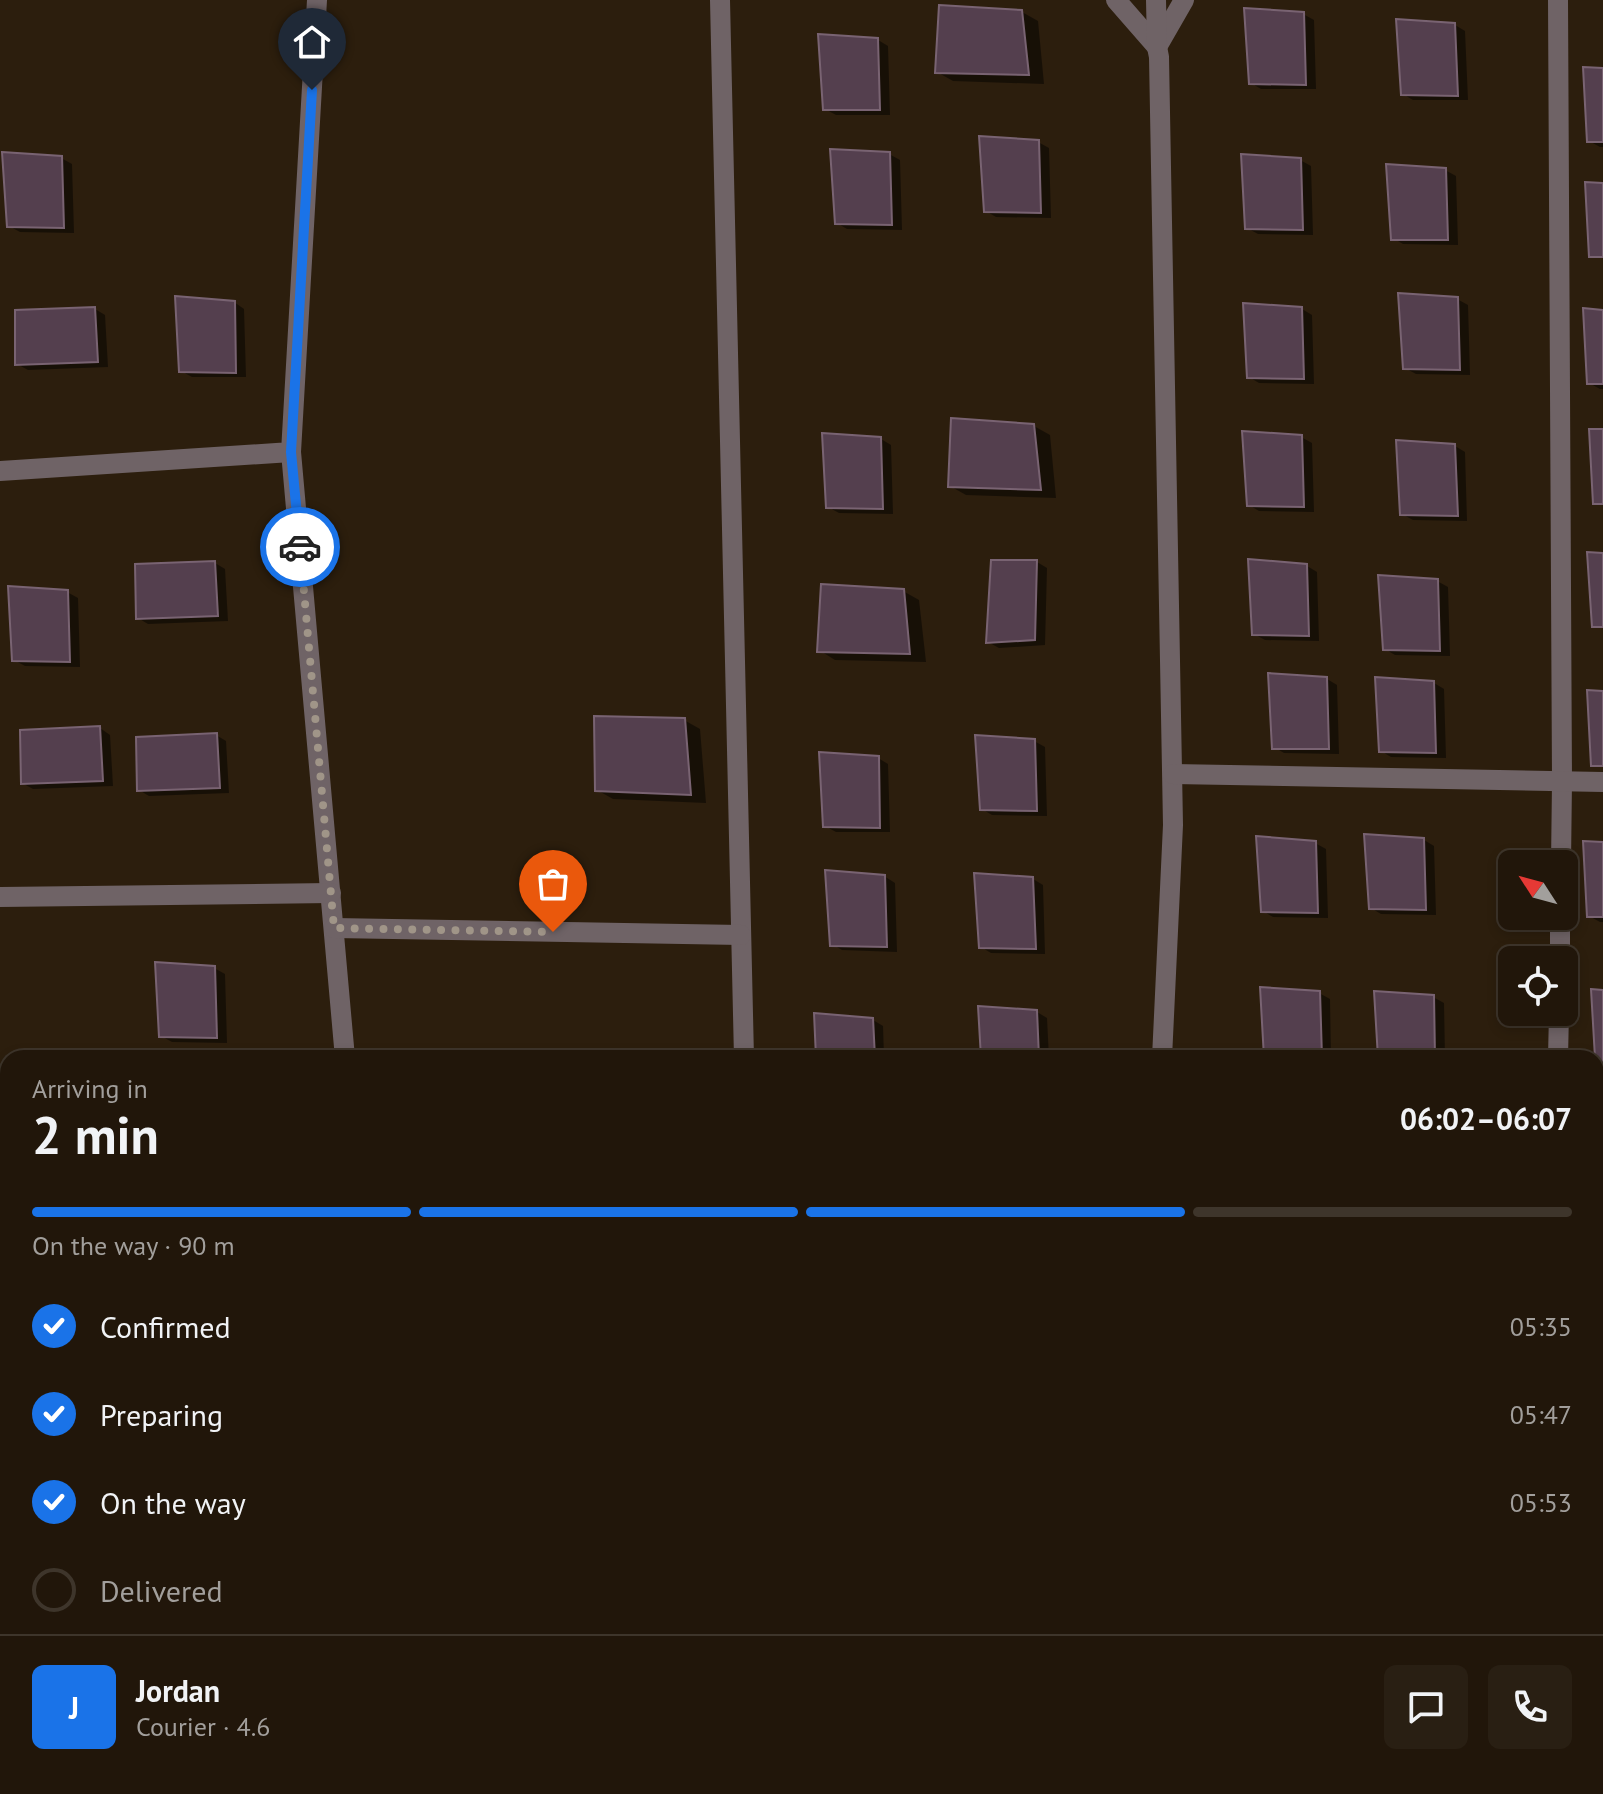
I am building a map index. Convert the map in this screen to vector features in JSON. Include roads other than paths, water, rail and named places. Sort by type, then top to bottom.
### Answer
[{"type":"street","points":[[317,0],[291,452],[344,1050]]},
{"type":"street","points":[[720,0],[744,1050]]},
{"type":"street","points":[[1116,0],[1157,47]]},
{"type":"street","points":[[1156,0],[1173,774],[1162,1050]]},
{"type":"street","points":[[1157,47],[1184,0]]},
{"type":"street","points":[[1558,0],[1561,850]]},
{"type":"street","points":[[0,471],[291,452]]},
{"type":"street","points":[[1173,774],[1603,782]]},
{"type":"street","points":[[0,897],[331,893]]},
{"type":"street","points":[[334,928],[741,935]]},
{"type":"street","points":[[1558,1050],[1559,1026]]}]
